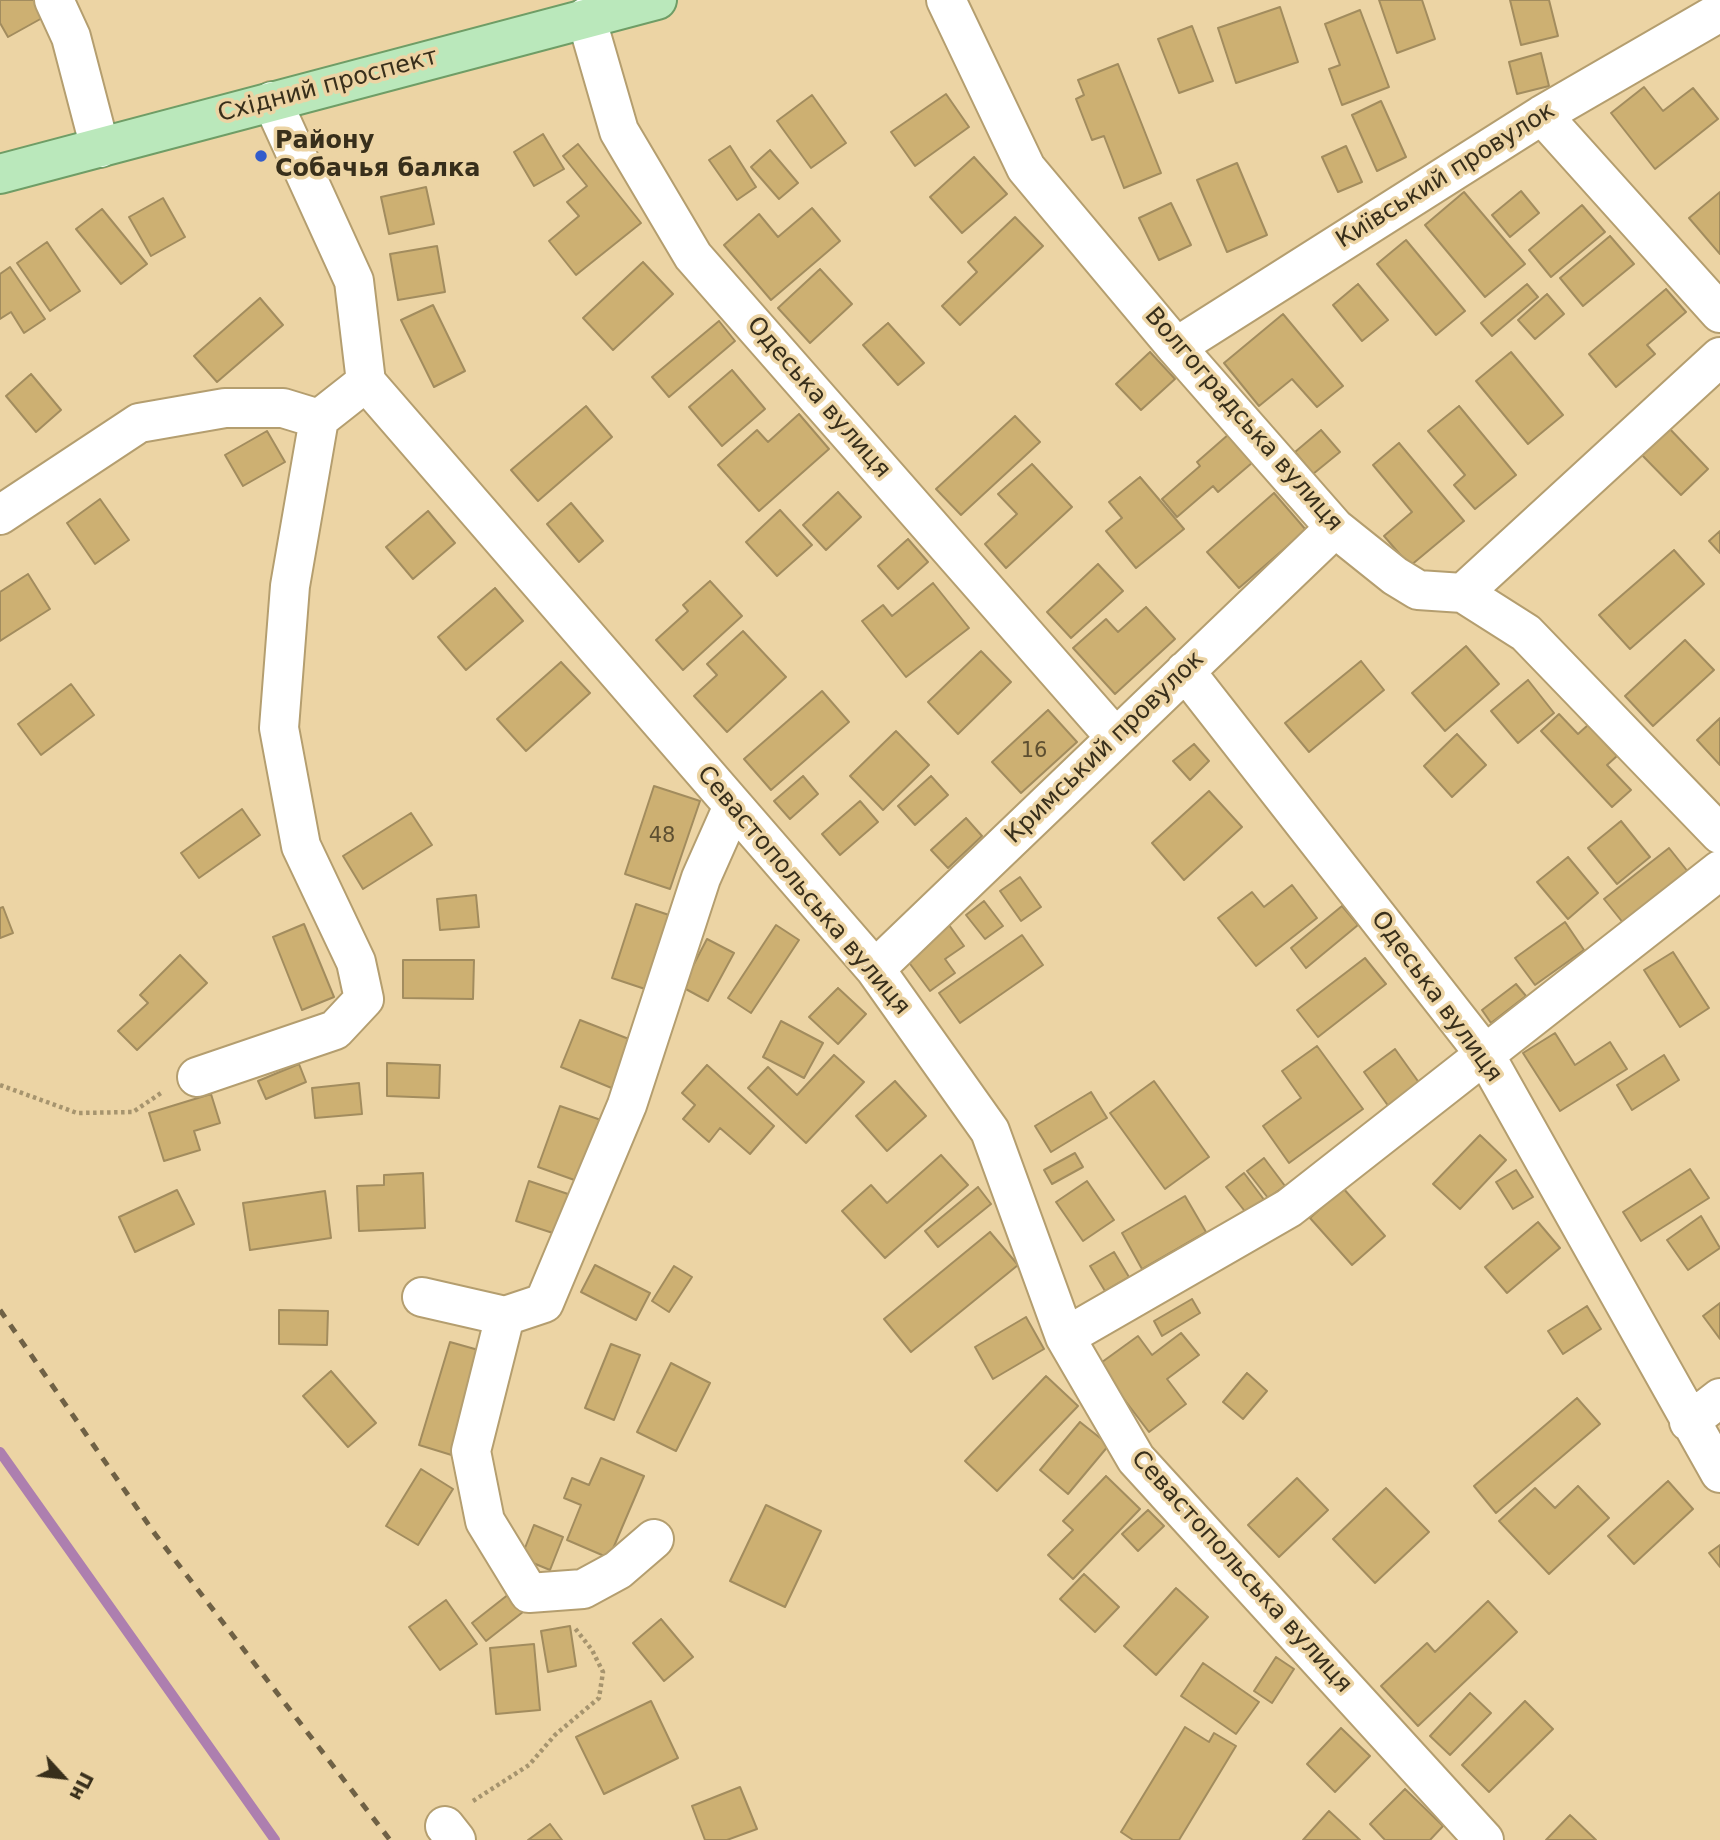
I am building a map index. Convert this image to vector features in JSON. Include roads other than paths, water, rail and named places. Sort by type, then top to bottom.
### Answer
[{"type":"main road","name":"Східний проспект","points":[[0,174],[656,0]]},
{"type":"street","points":[[54,0],[71,37],[100,148]]},
{"type":"street","name":"Волгоградська вулиця","points":[[946,0],[1026,168],[1176,347],[1335,528],[1395,576],[1418,590],[1464,593],[1526,633],[1720,834]]},
{"type":"street","name":"Київський провулок","points":[[1176,347],[1542,115],[1720,12]]},
{"type":"street","name":"Одеська вулиця","points":[[586,17],[619,131],[694,256],[1116,738]]},
{"type":"street","points":[[197,1077],[335,1030],[364,999],[356,962],[301,846],[279,728],[290,586],[319,419],[366,382],[354,281],[272,101]]},
{"type":"street","points":[[1542,115],[1720,313]]},
{"type":"street","points":[[1464,593],[1720,357]]},
{"type":"street","name":"Севастопольська вулиця","points":[[366,382],[875,969],[990,1131],[1065,1337],[1136,1459],[1484,1840]]},
{"type":"street","points":[[0,515],[139,423],[225,408],[283,408],[319,419]]},
{"type":"street","name":"Кримський провулок","points":[[875,969],[1335,528]]},
{"type":"street","name":"Одеська вулиця","points":[[1185,671],[1484,1053],[1720,1473]]},
{"type":"street","points":[[422,1297],[505,1316],[544,1303],[627,1105],[701,878],[733,806]]},
{"type":"street","points":[[1065,1337],[1289,1208],[1720,870]]},
{"type":"street","points":[[505,1316],[471,1451],[485,1521],[529,1593],[583,1588],[618,1570],[654,1539]]},
{"type":"street","points":[[1689,1422],[1720,1398]]},
{"type":"waterway","points":[[0,1452],[275,1840]]},
{"type":"railway","points":[[0,1310],[155,1534],[390,1840]]},
{"type":"place","name":"Району Собачья балка","points":[[261,156]]}]
